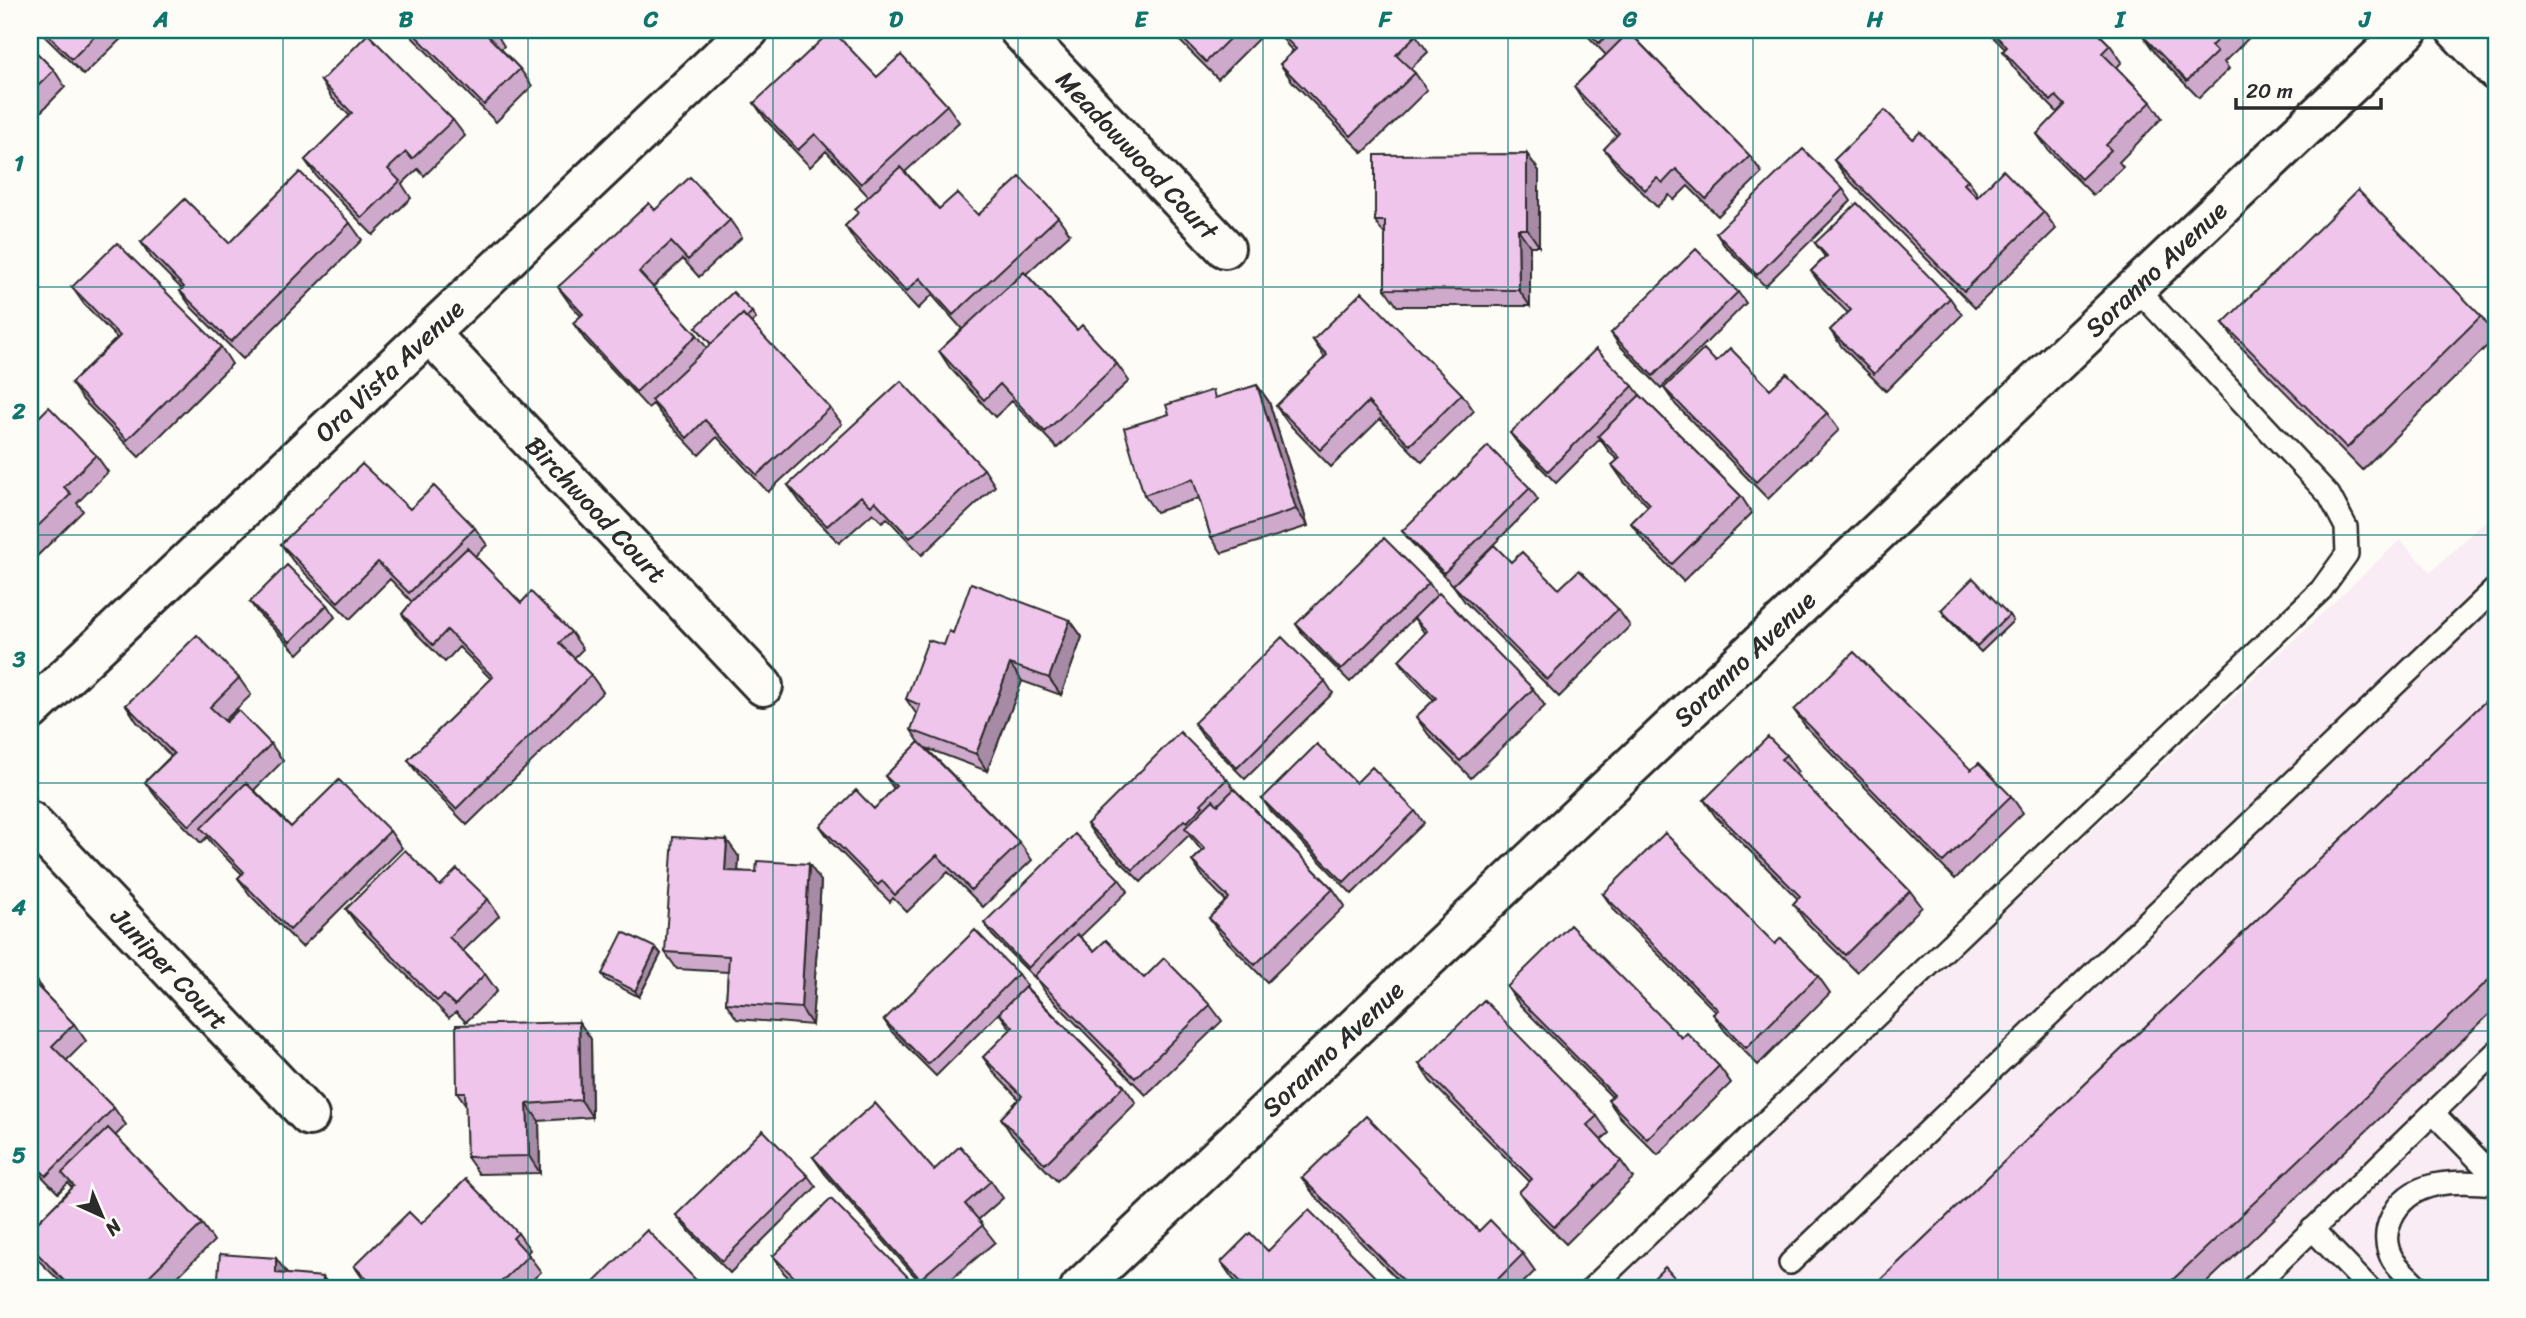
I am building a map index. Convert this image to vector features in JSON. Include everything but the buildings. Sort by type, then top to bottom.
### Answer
[{"type":"street","name":"Ora Vista Avenue","points":[[30,711],[749,30]]},
{"type":"street","name":"Meadowwood Court","points":[[1019,30],[1225,248]]},
{"type":"street","name":"Soranno Avenue","points":[[1080,1288],[2409,30]]},
{"type":"street","points":[[2464,32],[2496,71]]},
{"type":"street","name":"Birchwood Court","points":[[429,333],[763,686]]},
{"type":"street","name":"Juniper Court","points":[[30,821],[309,1116]]},
{"type":"lane","points":[[1592,1288],[2321,590],[2347,554],[2346,527],[2329,495],[2136,288]]},
{"type":"lane","points":[[1790,1263],[2496,588]]},
{"type":"lane","points":[[2252,1288],[2496,1052]]},
{"type":"lane","points":[[2433,1112],[2496,1178]]},
{"type":"lane","points":[[2419,1288],[2394,1262],[2388,1251],[2387,1227],[2393,1213],[2404,1199],[2425,1186],[2457,1181],[2496,1184]]},
{"type":"lane","points":[[2312,1229],[2369,1288]]},
{"type":"shaded area","points":[[2496,511],[2496,1288],[1604,1288],[2400,540],[2431,572]]}]
